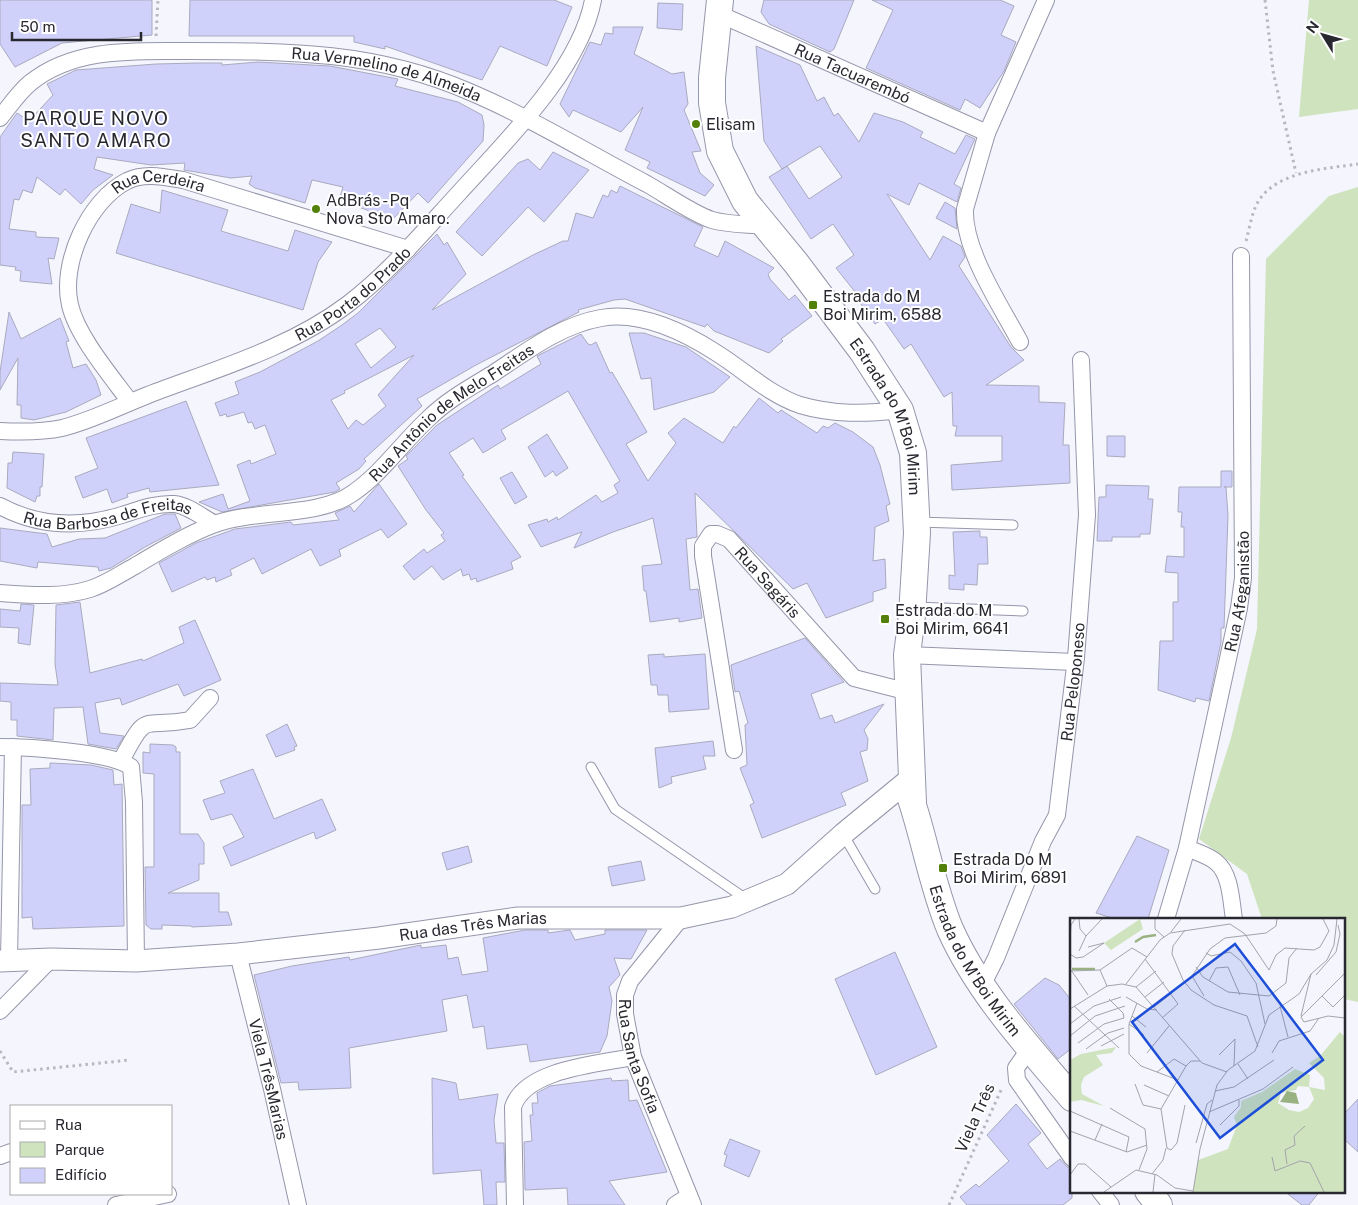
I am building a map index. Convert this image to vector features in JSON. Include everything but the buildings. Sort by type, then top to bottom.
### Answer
[{"type":"main road","name":"Estrada do M'Boi Mirim","points":[[719,7],[712,78],[712,103],[720,151],[745,201],[862,351],[900,410],[913,453],[916,522],[913,606],[905,672],[909,793],[928,866],[951,930],[982,986],[1070,1096]]},
{"type":"main road","points":[[1149,1192],[1159,1205]]},
{"type":"street","name":"Rua Porta do Prado","points":[[0,431],[61,428],[260,352],[313,326],[348,304],[408,249],[526,119],[568,60],[580,38],[593,0]]},
{"type":"street","points":[[1020,342],[973,252],[964,222],[965,209],[987,133],[1046,0]]},
{"type":"street","name":"Rua Tacuarembó","points":[[719,7],[987,133]]},
{"type":"street","name":"Rua Vermelino de Almeida","points":[[0,118],[28,85],[50,69],[72,60],[101,54],[156,51],[297,52],[374,60],[436,78],[526,119],[712,220],[766,226]]},
{"type":"street","name":"Rua Cerdeira","points":[[130,402],[78,324],[70,305],[69,280],[74,252],[95,209],[109,193],[128,180],[146,176],[183,180],[408,249]]},
{"type":"street","name":"Rua Afeganistão","points":[[1166,918],[1187,848],[1239,608],[1243,578],[1242,256]]},
{"type":"street","name":"Rua Antônio de Melo Freitas","points":[[0,593],[41,595],[88,590],[105,583],[162,550],[215,524],[247,517],[325,506],[351,495],[376,474],[428,419],[446,403],[551,336],[576,325],[601,318],[621,317],[645,320],[673,330],[714,351],[754,380],[799,404],[834,413],[865,414],[900,410]]},
{"type":"street","name":"Rua Peloponeso","points":[[982,986],[996,958],[1043,841],[1058,815],[1075,662],[1087,515],[1081,360]]},
{"type":"street","name":"Rua Barbosa de Freitas","points":[[0,506],[36,521],[86,524],[156,505],[174,504],[215,524]]},
{"type":"street","name":"Rua Sagáris","points":[[734,750],[703,556],[703,546],[710,534],[729,538],[854,678],[905,672]]},
{"type":"street","points":[[905,672],[1075,662]]},
{"type":"street","points":[[121,761],[135,733],[142,725],[152,721],[190,720],[210,698]]},
{"type":"street","points":[[5,960],[6,747],[102,756],[121,761],[131,767],[133,774],[136,960]]},
{"type":"street","name":"Rua das Três Marias","points":[[5,960],[136,960],[238,954],[380,938],[518,918],[681,918],[702,915],[749,901],[787,884],[843,834],[909,793]]},
{"type":"street","points":[[1187,848],[1216,861],[1223,870],[1227,879],[1234,918]]},
{"type":"street","name":"Rua Santa Sofia","points":[[681,918],[654,949],[627,987],[625,1014],[634,1057],[691,1201]]},
{"type":"street","name":"Viela TrêsMarias","points":[[238,954],[272,1089],[298,1205]]},
{"type":"street","points":[[0,1011],[51,959]]},
{"type":"street","points":[[1030,1048],[1016,1068],[1017,1080],[1070,1155]]},
{"type":"street","points":[[515,1205],[513,1108],[518,1096],[539,1080],[561,1072],[634,1057]]},
{"type":"street","points":[[1101,1192],[1112,1205]]},
{"type":"street","points":[[116,1205],[163,1195]]},
{"type":"street","points":[[675,1205],[691,1201]]},
{"type":"lane","points":[[916,522],[1013,525]]},
{"type":"lane","points":[[913,606],[1023,612]]},
{"type":"lane","points":[[591,767],[615,809],[749,901]]},
{"type":"lane","points":[[843,834],[875,889]]},
{"type":"path","points":[[156,51],[158,0]]},
{"type":"path","points":[[1265,0],[1272,71],[1296,173]]},
{"type":"path","points":[[1242,256],[1256,206],[1269,190],[1296,173],[1358,164]]},
{"type":"path","points":[[0,1051],[13,1072],[130,1060]]},
{"type":"path","name":"Viela Três","points":[[949,1205],[1004,1083]]},
{"type":"green space","points":[[1309,0],[1358,0],[1358,109],[1299,117]]},
{"type":"green space","points":[[1358,187],[1358,1002],[1346,999],[1346,918],[1262,918],[1247,874],[1199,839],[1231,738],[1257,629],[1266,259],[1329,196]]},
{"type":"place","name":"Elisam","points":[[696,124]]},
{"type":"place","name":"AdBrás - Pq Nova Sto Amaro.","points":[[316,209]]},
{"type":"place","name":"Estrada do M Boi Mirim, 6588","points":[[813,305]]},
{"type":"place","name":"Estrada do M Boi Mirim, 6641","points":[[885,619]]},
{"type":"place","name":"Estrada Do M Boi Mirim, 6891","points":[[943,868]]},
{"type":"district","name":"PARQUE NOVO SANTO AMARO","points":[[96,129]]}]
